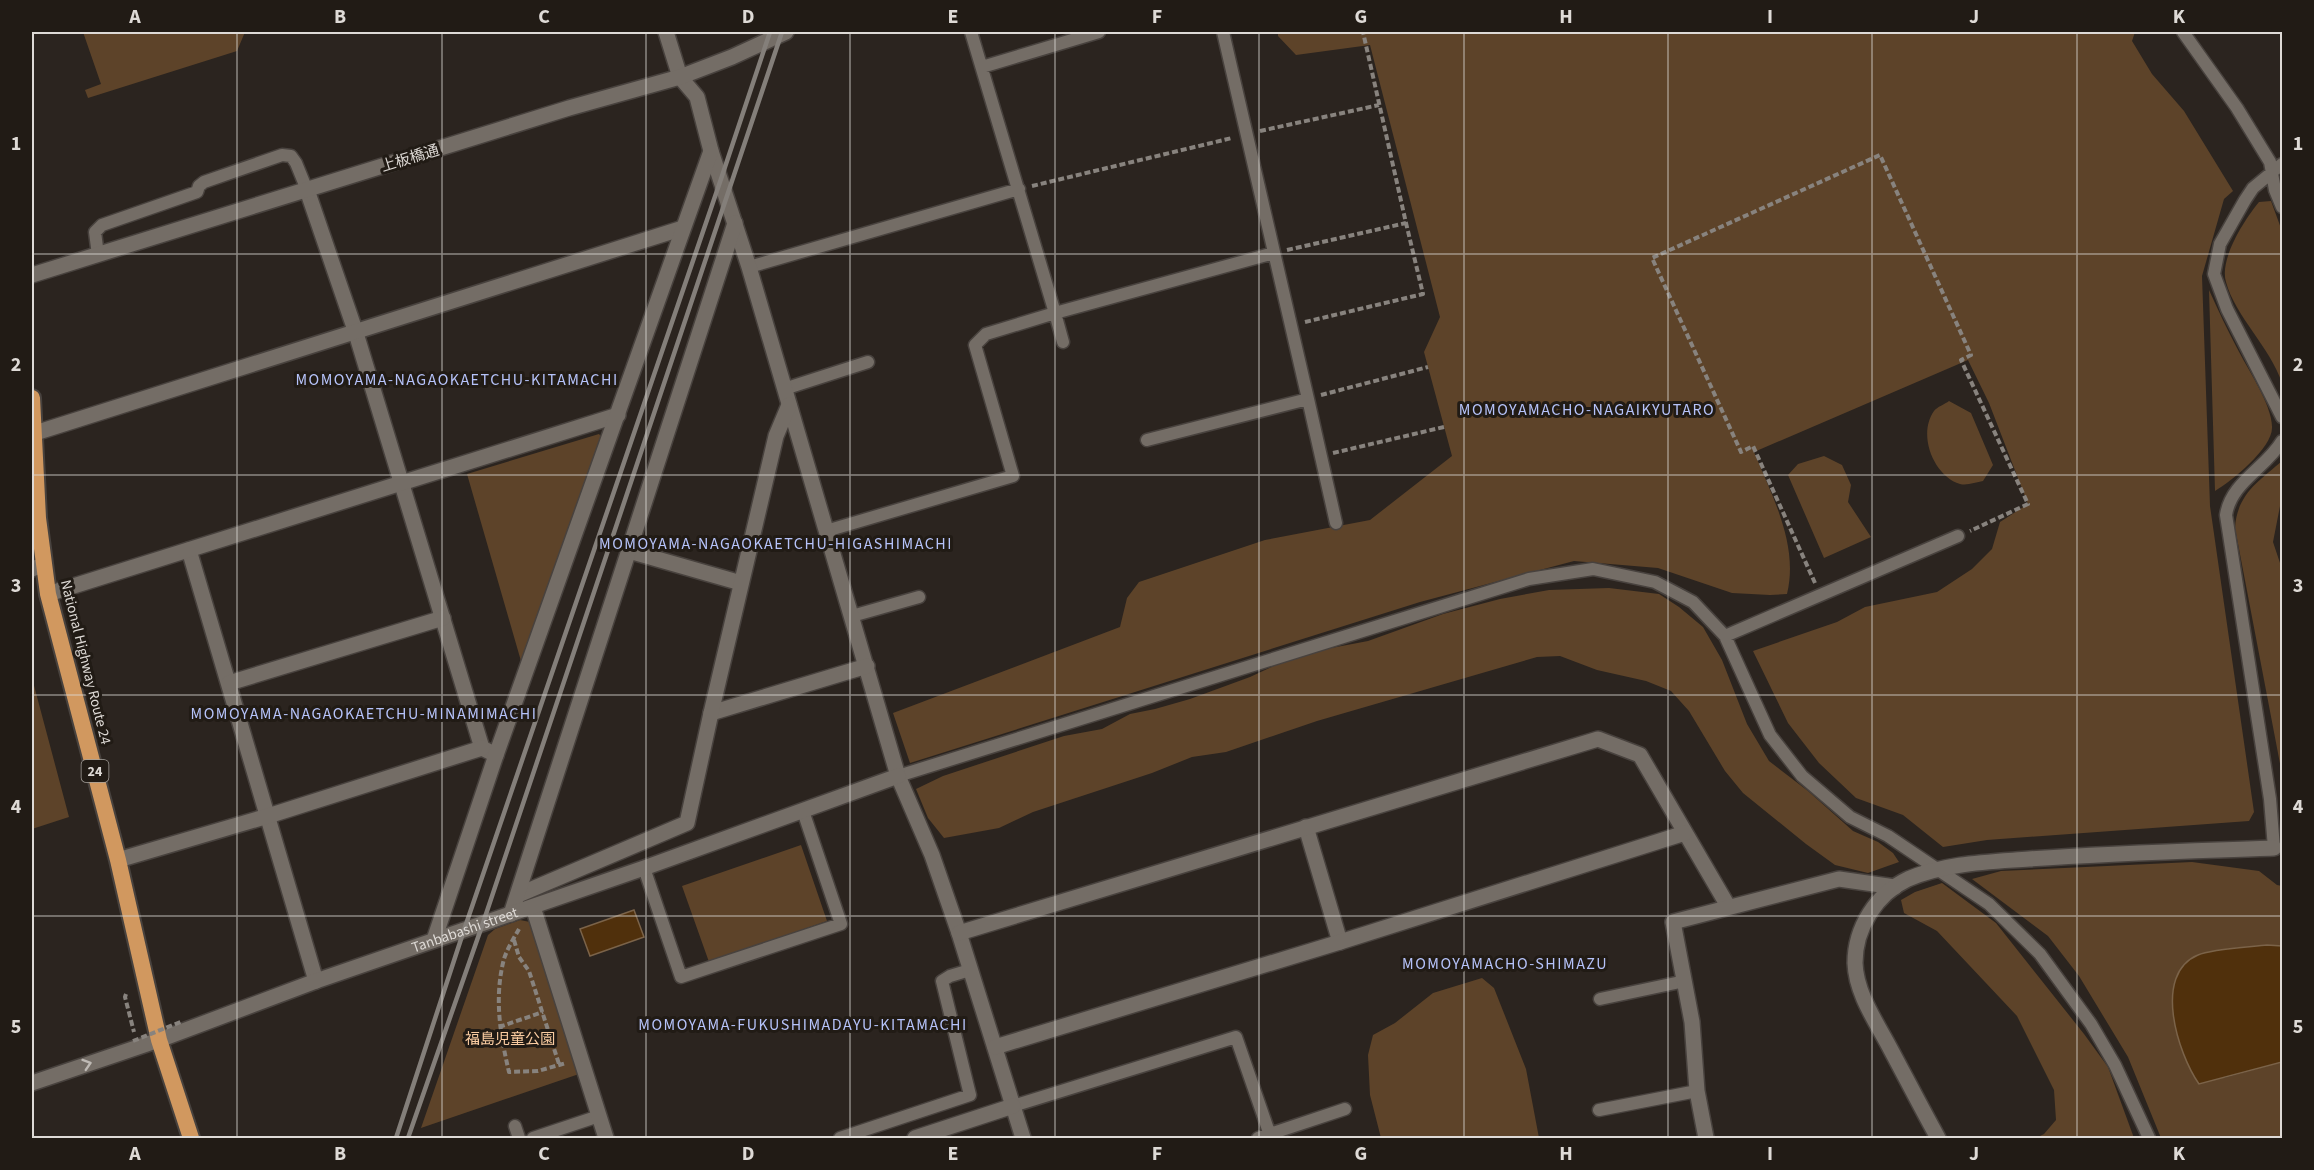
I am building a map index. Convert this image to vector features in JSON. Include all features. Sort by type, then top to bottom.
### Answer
[{"type":"highway","name":"National Highway Route 24","points":[[32,398],[38,567],[48,594],[118,860],[159,1040],[191,1138]]},
{"type":"street","points":[[666,32],[680,77],[697,98],[711,151],[749,267],[898,776],[932,855],[959,933],[1023,1138]]},
{"type":"street","name":"上板橋通","points":[[32,275],[569,108],[680,77],[732,57],[786,32]]},
{"type":"street","points":[[434,940],[489,752],[618,415],[711,151]]},
{"type":"street","points":[[307,190],[355,330],[443,618],[489,752]]},
{"type":"street","points":[[606,1138],[518,895],[735,223]]},
{"type":"street","points":[[33,433],[683,228]]},
{"type":"street","points":[[518,895],[687,823],[776,436],[789,405]]},
{"type":"street","points":[[48,594],[618,415]]},
{"type":"street","points":[[189,550],[316,981]]},
{"type":"street","points":[[629,551],[741,583]]},
{"type":"street","points":[[228,683],[443,618]]},
{"type":"street","points":[[711,712],[867,666]]},
{"type":"street","points":[[959,933],[1598,739],[1640,755],[1728,906]]},
{"type":"street","points":[[118,860],[489,752]]},
{"type":"street","name":"Tanbabashi street","points":[[32,1083],[159,1040],[316,981],[522,911],[898,776]]},
{"type":"street","points":[[1306,827],[1340,942]]},
{"type":"street","points":[[995,1047],[1340,942],[1685,833]]},
{"type":"street","points":[[1938,1138],[1867,1005],[1857,977],[1856,948],[1863,926],[1874,907],[1895,887],[1909,879],[1938,871],[1988,862],[2086,855],[2274,848]]},
{"type":"street","points":[[1706,1138],[1697,1091],[1692,1022],[1673,922],[1839,879],[1895,887]]},
{"type":"street","points":[[915,1138],[1013,1106]]},
{"type":"lane","points":[[971,32],[1063,342]]},
{"type":"lane","points":[[982,67],[1100,32]]},
{"type":"lane","points":[[1223,32],[1336,523]]},
{"type":"lane","points":[[2183,32],[2237,108],[2270,162],[2278,168]]},
{"type":"lane","points":[[98,255],[95,232],[102,225],[197,192],[199,186],[204,182],[282,155],[291,156],[296,163],[307,190]]},
{"type":"lane","points":[[2278,168],[2275,190],[2283,207]]},
{"type":"lane","points":[[2278,168],[2253,188],[2230,225],[2220,244],[2214,274],[2227,309],[2283,417]]},
{"type":"lane","points":[[749,267],[1019,189]]},
{"type":"lane","points":[[826,531],[1013,476],[975,345],[986,334],[1274,253]]},
{"type":"lane","points":[[784,389],[868,362]]},
{"type":"lane","points":[[1147,440],[1308,399]]},
{"type":"lane","points":[[2274,848],[2270,799],[2226,515],[2234,492],[2276,451],[2283,441]]},
{"type":"lane","points":[[1725,636],[1958,536]]},
{"type":"lane","points":[[898,776],[1529,579],[1593,569],[1655,582],[1693,602],[1725,636],[1770,735],[1802,776],[1850,817],[1888,836],[1989,904],[2040,954],[2097,1034],[2115,1065],[2149,1138]]},
{"type":"lane","points":[[852,616],[919,597]]},
{"type":"lane","points":[[644,868],[681,977],[841,924],[803,811]]},
{"type":"lane","points":[[840,1138],[970,1095],[942,981],[970,970]]},
{"type":"lane","points":[[1599,999],[1685,981]]},
{"type":"lane","points":[[1013,1106],[1236,1037],[1264,1137],[1345,1109]]},
{"type":"lane","points":[[1599,1110],[1697,1091]]},
{"type":"lane","points":[[532,1138],[599,1116]]},
{"type":"path","points":[[1291,325],[1423,294],[1363,32]]},
{"type":"path","points":[[1019,189],[1379,105]]},
{"type":"path","points":[[1821,595],[1753,446],[1741,452],[1652,258],[1880,155],[1971,355],[1961,360],[2028,504],[1958,536]]},
{"type":"path","points":[[1274,253],[1406,223]]},
{"type":"path","points":[[1308,399],[1428,367]]},
{"type":"path","points":[[1321,456],[1444,427]]},
{"type":"path","points":[[514,939],[519,957],[529,971],[562,1064],[538,1071],[509,1071],[499,1027],[499,992],[504,957],[523,921],[522,911]]},
{"type":"path","points":[[126,996],[135,1034]]},
{"type":"path","points":[[499,1027],[543,1012]]},
{"type":"path","points":[[133,1041],[183,1021]]},
{"type":"green space","points":[[83,32],[245,32],[237,51],[88,98],[85,90],[101,84]]},
{"type":"green space","points":[[1278,32],[2135,32],[2132,41],[2152,74],[2184,111],[2233,191],[2224,199],[2202,276],[2210,506],[2254,812],[2249,821],[1987,840],[1943,847],[1903,815],[1856,798],[1819,763],[1788,723],[1753,651],[1837,622],[1865,607],[1937,592],[1972,569],[1992,549],[2000,522],[2028,504],[1989,403],[1968,360],[1754,452],[1776,503],[1787,539],[1790,576],[1787,594],[1732,593],[1658,568],[1574,561],[1420,602],[910,763],[893,713],[1120,627],[1127,598],[1139,582],[1265,540],[1370,520],[1452,456],[1424,352],[1440,317],[1370,45],[1296,55],[1278,36]]},
{"type":"green space","points":[[2271,201],[2282,231],[2282,383],[2277,370],[2230,295],[2225,273],[2230,251],[2247,218],[2259,202]]},
{"type":"green space","points":[[2209,290],[2233,341],[2259,387],[2268,409],[2272,428],[2270,436],[2258,454],[2241,472],[2215,491]]},
{"type":"green space","points":[[1949,401],[1971,413],[1993,465],[1983,481],[1960,484],[1951,480],[1936,464],[1931,454],[1927,431],[1929,421],[1935,410]]},
{"type":"green space","points":[[599,434],[604,440],[523,668],[467,474]]},
{"type":"green space","points":[[1824,456],[1842,465],[1851,485],[1848,502],[1871,537],[1824,558],[1788,475],[1798,464]]},
{"type":"green space","points":[[2282,461],[2282,496],[2273,542],[2282,569],[2282,774],[2235,528],[2240,506],[2245,497]]},
{"type":"green space","points":[[1609,588],[1659,594],[1703,627],[1722,660],[1747,724],[1769,761],[1808,791],[1853,831],[1878,842],[1893,853],[1899,862],[1868,873],[1835,865],[1743,793],[1725,771],[1689,711],[1671,691],[1646,681],[1597,670],[1560,656],[1537,657],[1317,721],[1226,752],[1192,757],[1152,773],[1033,812],[999,828],[944,838],[928,818],[916,789],[943,776],[1064,736],[1102,729],[1130,714],[1190,699],[1250,677],[1280,663],[1326,649],[1368,641],[1443,614],[1500,599],[1549,590]]},
{"type":"green space","points":[[32,678],[69,817],[32,829]]},
{"type":"green space","points":[[801,845],[827,921],[709,962],[682,886]]},
{"type":"green space","points":[[2192,862],[2259,871],[2277,885],[2282,886],[2282,946],[2230,949],[2201,955],[2190,959],[2183,965],[2175,982],[2224,1078],[2282,1062],[2282,1138],[2161,1138],[2128,1057],[2079,976],[2048,936],[1972,879],[2001,871]]},
{"type":"green space","points":[[1942,883],[1996,923],[2084,1034],[2108,1067],[2134,1138],[2036,1138],[2044,1134],[2056,1120],[2054,1090],[2017,1016],[1937,931],[1904,913],[1901,900],[1915,892]]},
{"type":"green space","name":"福島児童公園","points":[[520,920],[530,922],[579,1074],[421,1128],[488,935],[495,929]]},
{"type":"green space","points":[[1482,978],[1494,988],[1526,1069],[1539,1138],[1381,1138],[1370,1095],[1368,1055],[1373,1035],[1395,1023],[1433,993]]},
{"type":"shaded area","points":[[634,910],[644,937],[590,956],[580,929]]},
{"type":"shaded area","points":[[2267,945],[2282,946],[2282,1062],[2199,1084],[2191,1071],[2177,1035],[2173,1015],[2176,979],[2184,965],[2198,955]]},
{"type":"railway","points":[[396,1138],[464,930],[770,32]]},
{"type":"railway","points":[[408,1138],[483,923],[782,32]]},
{"type":"district","name":"MOMOYAMA-NAGAOKAETCHU-KITAMACHI","points":[[457,379]]},
{"type":"district","name":"MOMOYAMACHO-NAGAIKYUTARO","points":[[1587,409]]},
{"type":"district","name":"MOMOYAMA-NAGAOKAETCHU-HIGASHIMACHI","points":[[776,543]]},
{"type":"district","name":"MOMOYAMA-NAGAOKAETCHU-MINAMIMACHI","points":[[364,713]]},
{"type":"district","name":"MOMOYAMACHO-SHIMAZU","points":[[1505,963]]},
{"type":"district","name":"MOMOYAMA-FUKUSHIMADAYU-KITAMACHI","points":[[803,1024]]}]
